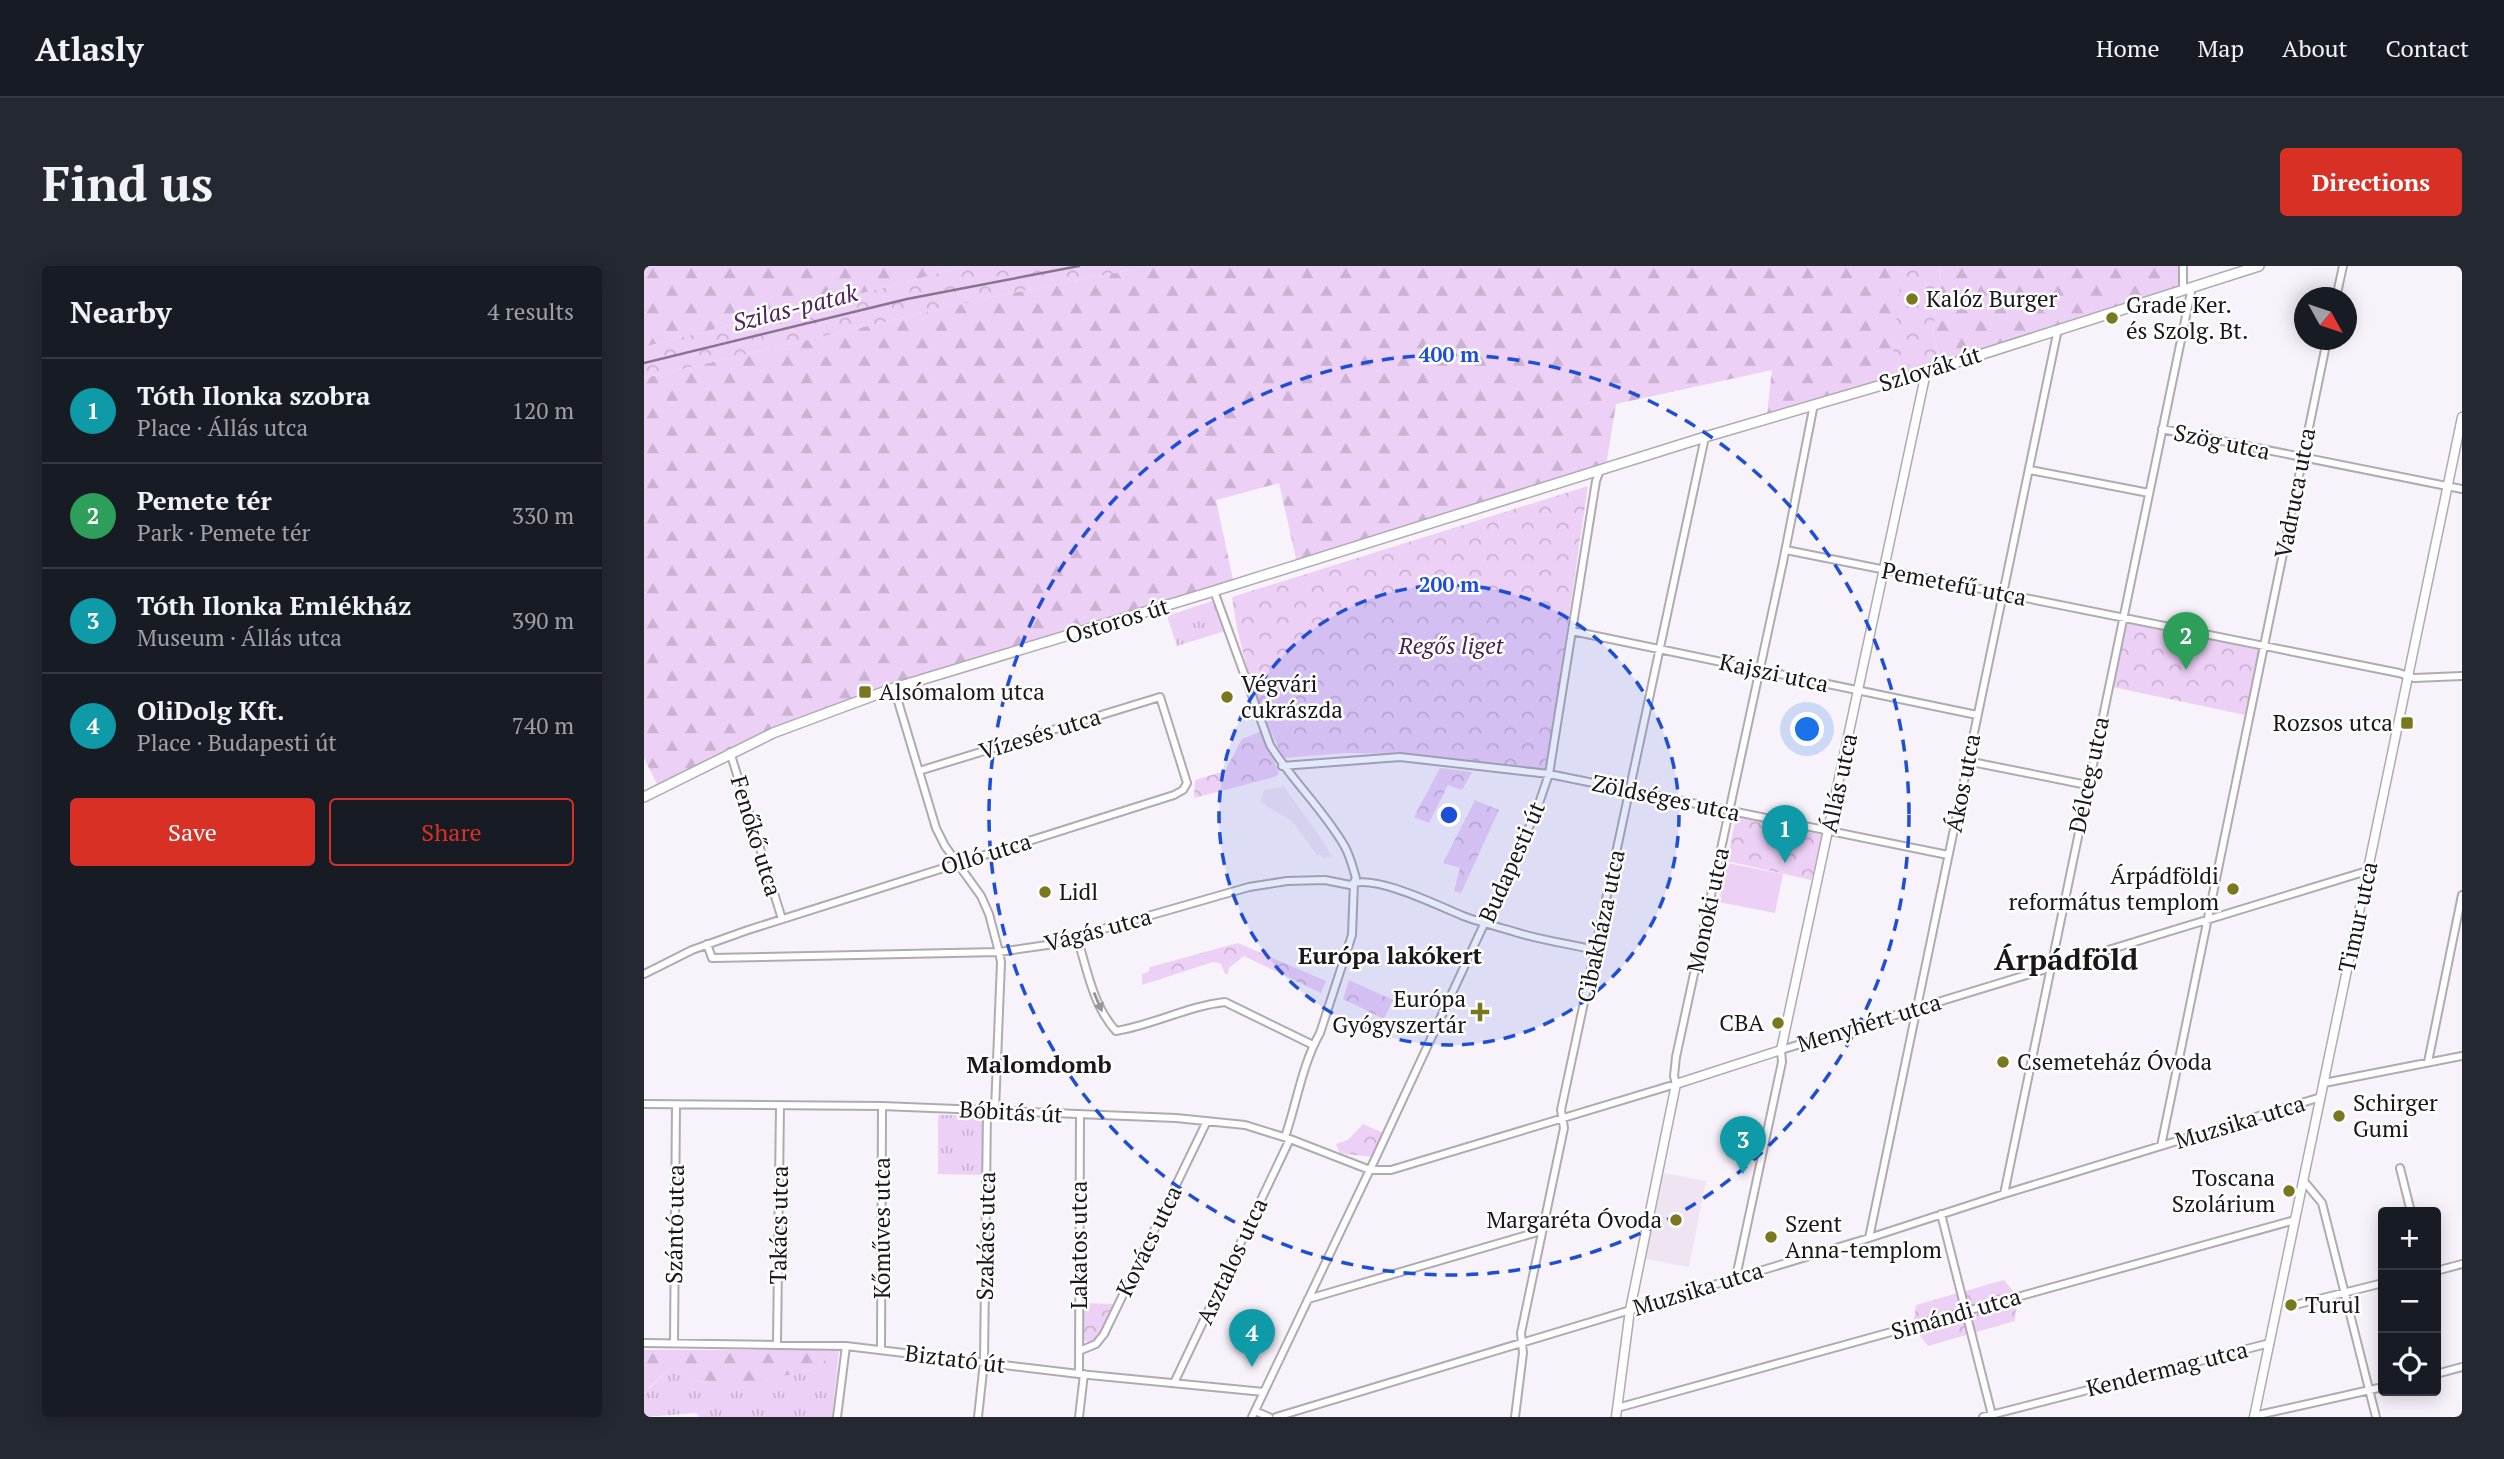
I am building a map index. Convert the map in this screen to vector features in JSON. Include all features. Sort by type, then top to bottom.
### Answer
[{"type":"main road","name":"Szlovák út","points":[[1600,470],[1926,372],[2259,266]]},
{"type":"main road","name":"Ostoros út","points":[[644,797],[730,752],[894,688],[1214,592],[1600,470]]},
{"type":"street","points":[[2123,617],[2188,288],[2183,266]]},
{"type":"street","points":[[2338,287],[2343,266]]},
{"type":"street","name":"Ákos utca","points":[[1869,1238],[2058,328]]},
{"type":"street","name":"Vadruca utca","points":[[2208,920],[2325,350]]},
{"type":"street","name":"Állás utca","points":[[1736,1277],[1780,1072],[1781,1050],[1926,372]]},
{"type":"street","name":"Monoki utca","points":[[1617,1412],[1630,1310],[1676,1084],[1676,1057],[1786,550],[1814,404]]},
{"type":"street","name":"Timur utca","points":[[2254,1417],[2462,421]]},
{"type":"street","name":"Szög utca","points":[[2162,429],[2462,489]]},
{"type":"street","name":"Cibakháza utca","points":[[1515,1417],[1523,1353],[1521,1333],[1564,1128],[1561,1110],[1705,437]]},
{"type":"street","name":"Budapesti út","points":[[1254,1414],[1521,848],[1549,774],[1600,470]]},
{"type":"street","points":[[2030,470],[2149,494]]},
{"type":"street","name":"Pemetefű utca","points":[[1786,550],[2264,646]]},
{"type":"street","name":"Asztalos utca","points":[[1174,1383],[1287,1138],[1313,1045],[1320,1033],[1350,944],[1354,919],[1356,878],[1346,849],[1325,817],[1282,766],[1262,728],[1214,592]]},
{"type":"street","name":"Délceg utca","points":[[2004,1194],[2123,617]]},
{"type":"street","name":"Kajszi utca","points":[[1572,631],[1977,715]]},
{"type":"street","points":[[2264,646],[2414,678],[2462,676]]},
{"type":"street","points":[[894,688],[936,828],[981,896],[989,914],[999,953],[1001,962],[991,1110]]},
{"type":"street","name":"Vízesés utca","points":[[919,771],[1160,697],[1187,783]]},
{"type":"street","name":"Fenőkő utca","points":[[730,752],[782,919]]},
{"type":"street","name":"Zöldséges utca","points":[[1282,766],[1401,757],[1549,774],[1948,855]]},
{"type":"street","points":[[1967,761],[2087,785]]},
{"type":"street","name":"Olló utca","points":[[782,919],[1174,795],[1183,790],[1187,783]]},
{"type":"street","name":"Menyhért utca","points":[[1370,1170],[1391,1170],[2367,872]]},
{"type":"street","name":"Vágás utca","points":[[707,944],[712,958],[999,953],[1047,945],[1249,887],[1287,881],[1325,880],[1350,885],[1354,882],[1375,883],[1405,892],[1465,917],[1517,933],[1595,950]]},
{"type":"street","points":[[2428,1062],[2462,895]]},
{"type":"street","points":[[644,974],[707,944],[782,919]]},
{"type":"street","points":[[2161,1146],[2208,920]]},
{"type":"street","points":[[1077,937],[1097,1001],[1107,1021],[1116,1031],[1212,1003],[1225,1002],[1313,1045]]},
{"type":"street","points":[[2323,1083],[2462,1056]]},
{"type":"street","name":"Muzsika utca","points":[[1276,1417],[1869,1238],[2321,1097]]},
{"type":"street","name":"Bóbitás út","points":[[644,1104],[883,1106],[1207,1121],[1245,1125],[1370,1170]]},
{"type":"street","name":"Szántó utca","points":[[674,1342],[677,1105]]},
{"type":"street","name":"Takács utca","points":[[777,1343],[780,1106]]},
{"type":"street","name":"Kőműves utca","points":[[881,1350],[883,1106]]},
{"type":"street","name":"Szakács utca","points":[[978,1417],[984,1362],[991,1110]]},
{"type":"street","name":"Lakatos utca","points":[[1079,1417],[1082,1374],[1079,1351],[1080,1115]]},
{"type":"street","name":"Kovács utca","points":[[1079,1351],[1096,1343],[1104,1334],[1207,1121]]},
{"type":"street","points":[[2400,1168],[2410,1207]]},
{"type":"street","points":[[2303,1180],[2322,1202],[2376,1417]]},
{"type":"street","points":[[1941,1214],[1992,1415]]},
{"type":"street","name":"Simándi utca","points":[[1617,1412],[1965,1311],[2295,1220]]},
{"type":"street","points":[[1308,1299],[1541,1231]]},
{"type":"street","points":[[2440,1270],[2462,1264]]},
{"type":"street","points":[[2295,1305],[2378,1284]]},
{"type":"street","name":"Biztató út","points":[[644,1343],[846,1346],[1264,1392]]},
{"type":"street","name":"Kendermag utca","points":[[1983,1417],[2270,1343]]},
{"type":"street","points":[[837,1417],[846,1346]]},
{"type":"street","points":[[2441,1373],[2462,1367]]},
{"type":"street","points":[[2254,1417],[2378,1388]]},
{"type":"street","points":[[1254,1414],[1269,1417]]},
{"type":"shaded area","points":[[1284,787],[1332,857],[1322,858],[1322,855],[1317,855],[1292,821],[1260,802],[1264,790]]},
{"type":"shaded area","name":"Margaréta Óvoda","points":[[1663,1173],[1706,1181],[1689,1267],[1646,1259]]},
{"type":"green space","points":[[644,266],[963,266],[644,347]]},
{"type":"green space","points":[[963,266],[1150,266],[992,297],[644,378],[644,347]]},
{"type":"green space","points":[[1150,266],[1902,266],[1892,369],[1940,357],[1933,333],[1941,266],[2181,266],[2179,286],[1926,368],[1767,415],[1772,370],[1616,404],[1606,466],[1297,563],[1279,483],[1216,500],[1233,580],[893,685],[658,786],[644,758],[644,378],[992,297]]},
{"type":"green space","points":[[1902,266],[1941,266],[1933,333],[1940,357],[1891,370]]},
{"type":"green space","name":"Regős liget","points":[[1588,486],[1546,772],[1400,754],[1347,753],[1283,758],[1251,679],[1232,597]]},
{"type":"green space","points":[[1215,600],[1225,631],[1177,646],[1167,616]]},
{"type":"green space","points":[[2123,617],[2264,647],[2250,716],[2108,686]]},
{"type":"green space","points":[[1262,731],[1279,773],[1275,777],[1194,798],[1195,780],[1225,771],[1242,739]]},
{"type":"green space","points":[[1440,768],[1472,772],[1462,790],[1448,785],[1429,823],[1414,817]]},
{"type":"green space","points":[[1475,800],[1499,810],[1461,893],[1454,891],[1460,868],[1443,863]]},
{"type":"green space","points":[[1736,817],[1823,835],[1811,880],[1727,861]]},
{"type":"green space","points":[[1727,863],[1783,874],[1775,913],[1719,902]]},
{"type":"green space","points":[[1238,943],[1326,981],[1321,993],[1244,956],[1229,968],[1228,974],[1225,974],[1221,964],[1213,962],[1142,985],[1142,974],[1148,972],[1150,967]]},
{"type":"green space","points":[[1349,980],[1393,1000],[1384,1019],[1343,999]]},
{"type":"green space","points":[[938,1115],[984,1115],[983,1175],[938,1174]]},
{"type":"green space","points":[[1363,1124],[1383,1133],[1372,1157],[1340,1153],[1336,1144],[1348,1140]]},
{"type":"green space","points":[[2004,1280],[2017,1296],[2015,1321],[1928,1346],[1913,1326],[1916,1305]]},
{"type":"green space","points":[[1083,1303],[1115,1304],[1100,1337],[1089,1343],[1082,1339]]},
{"type":"green space","points":[[644,1350],[839,1350],[812,1370],[753,1382],[705,1384],[671,1368],[647,1389],[644,1386]]},
{"type":"green space","points":[[839,1350],[832,1417],[699,1417],[696,1413],[644,1417],[644,1386],[648,1389],[671,1368],[705,1384],[812,1370]]},
{"type":"waterway","name":"Szilas-patak","points":[[644,363],[907,299],[1079,266]]},
{"type":"place","name":"Kalóz Burger","points":[[1912,299]]},
{"type":"place","name":"Grade Ker. és Szolg. Bt.","points":[[2112,318]]},
{"type":"place","name":"Pemete tér","points":[[2186,670]]},
{"type":"place","name":"Alsómalom utca","points":[[865,692]]},
{"type":"place","name":"Végvári cukrászda","points":[[1227,697]]},
{"type":"place","name":"Rozsos utca","points":[[2407,723]]},
{"type":"place","name":"Tóth Ilonka szobra","points":[[1785,863]]},
{"type":"place","name":"Árpádföldi református templom","points":[[2233,889]]},
{"type":"place","name":"Lidl","points":[[1045,892]]},
{"type":"place","name":"Európa Gyógyszertár","points":[[1480,1012]]},
{"type":"place","name":"CBA","points":[[1778,1023]]},
{"type":"place","name":"Csemeteház Óvoda","points":[[2003,1062]]},
{"type":"place","name":"Schirger Gumi","points":[[2339,1116]]},
{"type":"place","name":"Tóth Ilonka Emlékház","points":[[1743,1174]]},
{"type":"place","name":"Toscana Szolárium","points":[[2289,1191]]},
{"type":"place","name":"Margaréta Óvoda","points":[[1676,1220]]},
{"type":"place","name":"Szent Anna-templom","points":[[1771,1237]]},
{"type":"place","name":"Turul","points":[[2291,1305]]},
{"type":"place","name":"OliDolg Kft.","points":[[1252,1367]]},
{"type":"district","name":"Európa lakókert","points":[[1390,956]]},
{"type":"district","name":"Árpádföld","points":[[2066,960]]},
{"type":"district","name":"Malomdomb","points":[[1039,1065]]}]
